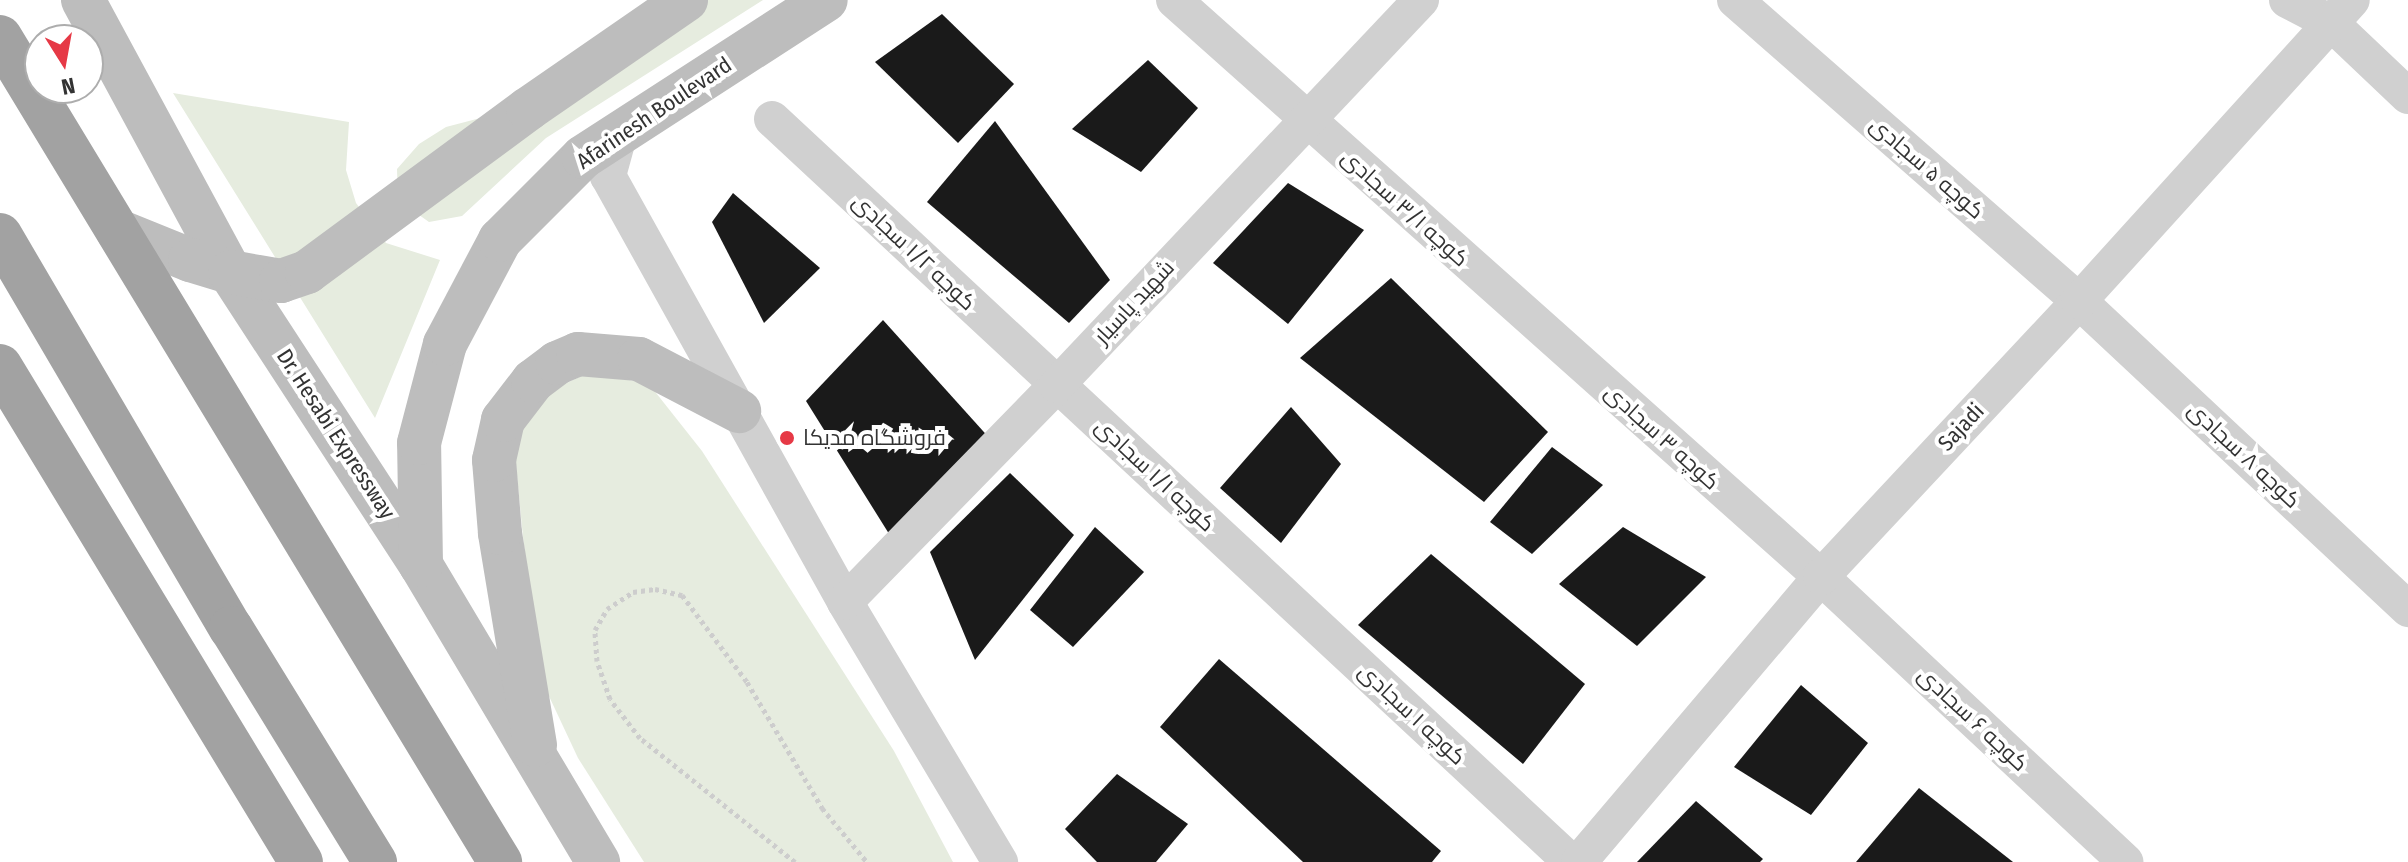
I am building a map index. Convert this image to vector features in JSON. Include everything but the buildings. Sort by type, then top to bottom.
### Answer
[{"type":"highway","points":[[0,37],[500,862]]},
{"type":"highway","points":[[0,235],[231,628],[375,862]]},
{"type":"highway","points":[[0,366],[301,862]]},
{"type":"main road","name":"Dr. Hesabi Expressway","points":[[83,0],[230,272],[421,565],[538,767],[598,862]]},
{"type":"main road","points":[[118,231],[190,260],[230,272],[281,281],[307,272],[528,109],[686,0]]},
{"type":"main road","name":"Afarinesh Boulevard","points":[[421,565],[419,443],[445,344],[500,240],[583,157],[826,0]]},
{"type":"main road","points":[[538,767],[500,533],[494,460],[503,420],[533,381],[557,363],[578,354],[639,359],[739,411]]},
{"type":"street","name":"کوچه ۳/۱ سجادی","points":[[1174,0],[1504,296]]},
{"type":"street","name":"شهید پاسیار","points":[[845,602],[1057,385],[1421,0]]},
{"type":"street","name":"کوچه ۵ سجادی","points":[[1735,0],[2079,301]]},
{"type":"street","points":[[2287,0],[2341,12],[2408,96]]},
{"type":"street","name":"Sajadi","points":[[1579,862],[1821,577],[2079,301],[2341,12]]},
{"type":"street","name":"کوچه ۱/۲ سجادی","points":[[772,119],[1057,385]]},
{"type":"street","points":[[620,132],[608,176],[845,602],[1000,862]]},
{"type":"street","name":"کوچه ۳ سجادی","points":[[1504,296],[1821,577]]},
{"type":"street","name":"کوچه ۸ سجادی","points":[[2079,301],[2408,609]]},
{"type":"street","name":"کوچه ۱/۱ سجادی","points":[[1057,385],[1252,566]]},
{"type":"street","name":"کوچه ۱ سجادی","points":[[1252,566],[1571,862]]},
{"type":"street","name":"کوچه ۶ سجادی","points":[[1821,577],[2126,862]]},
{"type":"path","points":[[795,862],[640,738],[610,699],[597,661],[595,630],[607,609],[633,592],[655,589],[682,595],[747,682],[822,808],[867,862]]},
{"type":"shaded area","points":[[694,0],[763,0],[546,138],[462,216],[429,222],[398,200],[397,169],[419,144],[446,127],[526,106]]},
{"type":"shaded area","points":[[173,93],[349,122],[346,170],[356,203],[386,243],[440,260],[375,418]]},
{"type":"shaded area","points":[[590,372],[649,384],[702,451],[894,751],[953,862],[644,862],[578,758],[540,677],[523,537],[513,435],[554,389]]},
{"type":"place","name":"فروشگاه مدیکا","points":[[787,438]]}]
